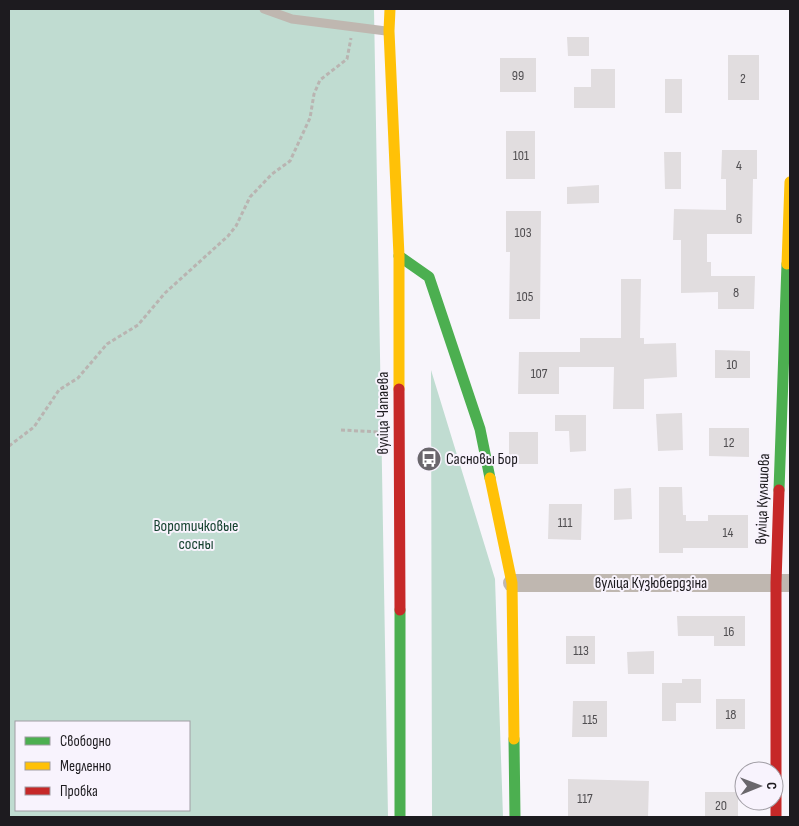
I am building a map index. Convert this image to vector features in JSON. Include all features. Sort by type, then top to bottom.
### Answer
[{"type":"street","name":"вуліца Чапаева","points":[[390,9],[389,31],[399,256],[400,817]]},
{"type":"street","name":"вуліца Куляшова","points":[[776,817],[783,583],[790,182]]},
{"type":"street","points":[[399,256],[429,277],[480,429],[512,584],[515,817]]},
{"type":"street","name":"вуліца Кузюбердзіна","points":[[512,584],[783,583]]},
{"type":"lane","points":[[264,9],[292,19],[389,31]]},
{"type":"path","points":[[9,446],[34,427],[59,390],[78,378],[108,344],[138,324],[165,293],[228,236],[236,226],[250,197],[272,174],[290,161],[310,118],[314,94],[320,80],[347,59],[353,28]]},
{"type":"path","points":[[341,430],[400,433]]},
{"type":"green space","name":"Воротичковые сосны","points":[[9,9],[374,9],[388,817],[9,817]]},
{"type":"green space","points":[[431,370],[495,579],[503,817],[432,817]]},
{"type":"building","points":[[567,37],[589,37],[589,56],[568,56]]},
{"type":"building","points":[[728,55],[759,55],[759,100],[728,100]]},
{"type":"building","points":[[500,58],[536,58],[536,92],[500,92]]},
{"type":"building","points":[[591,69],[615,69],[615,108],[574,108],[574,87],[591,87]]},
{"type":"building","points":[[665,79],[682,79],[682,113],[665,113]]},
{"type":"building","points":[[506,131],[535,131],[535,179],[506,179]]},
{"type":"building","points":[[722,150],[757,150],[757,179],[753,179],[752,234],[707,234],[707,262],[711,262],[711,276],[755,276],[754,309],[718,309],[718,292],[681,293],[681,240],[673,240],[674,209],[726,210],[726,179],[721,179]]},
{"type":"building","points":[[664,152],[681,152],[681,189],[665,189]]},
{"type":"building","points":[[599,185],[599,203],[567,204],[567,187]]},
{"type":"building","points":[[506,211],[541,211],[540,319],[509,319],[510,252],[506,252]]},
{"type":"building","points":[[621,279],[641,279],[640,338],[644,338],[644,344],[676,343],[677,377],[644,379],[644,409],[613,409],[614,367],[559,367],[559,394],[518,394],[519,352],[580,352],[580,338],[621,338]]},
{"type":"building","points":[[715,350],[750,351],[750,378],[715,378]]},
{"type":"building","points":[[682,413],[683,450],[658,451],[656,414]]},
{"type":"building","points":[[555,415],[586,415],[586,451],[570,452],[569,431],[555,431]]},
{"type":"building","points":[[709,428],[749,428],[749,457],[709,456]]},
{"type":"building","points":[[509,432],[538,432],[538,464],[509,464]]},
{"type":"building","points":[[659,487],[682,487],[683,515],[686,515],[686,521],[708,521],[708,515],[748,515],[748,548],[683,548],[683,553],[659,553]]},
{"type":"building","points":[[631,488],[632,519],[614,520],[614,489]]},
{"type":"building","points":[[549,504],[582,504],[581,540],[548,539]]},
{"type":"building","points":[[677,616],[745,616],[745,646],[714,646],[714,636],[678,636]]},
{"type":"building","points":[[566,636],[595,636],[595,664],[566,664]]},
{"type":"building","points":[[654,651],[654,674],[628,674],[627,652]]},
{"type":"building","points":[[682,679],[701,679],[701,703],[676,703],[676,721],[662,721],[662,683],[682,683]]},
{"type":"building","points":[[716,699],[745,699],[745,729],[716,729]]},
{"type":"building","points":[[573,701],[607,701],[607,737],[572,737]]},
{"type":"building","points":[[568,779],[649,781],[648,817],[568,817]]},
{"type":"building","points":[[705,792],[734,792],[734,811],[738,811],[738,817],[705,817]]},
{"type":"traffic: fast","points":[[399,256],[429,277],[480,429],[490,478]]},
{"type":"traffic: fast","points":[[779,490],[787,264]]},
{"type":"traffic: fast","points":[[400,610],[400,817]]},
{"type":"traffic: fast","points":[[514,739],[515,817]]},
{"type":"traffic: slow","points":[[390,9],[389,31],[399,256],[399,389]]},
{"type":"traffic: slow","points":[[787,264],[790,182]]},
{"type":"traffic: slow","points":[[490,478],[512,583],[514,739]]},
{"type":"traffic: jam","points":[[399,389],[400,610]]},
{"type":"traffic: jam","points":[[776,817],[776,583],[779,490]]},
{"type":"place","name":"Сасновы Бор","points":[[429,459]]}]
